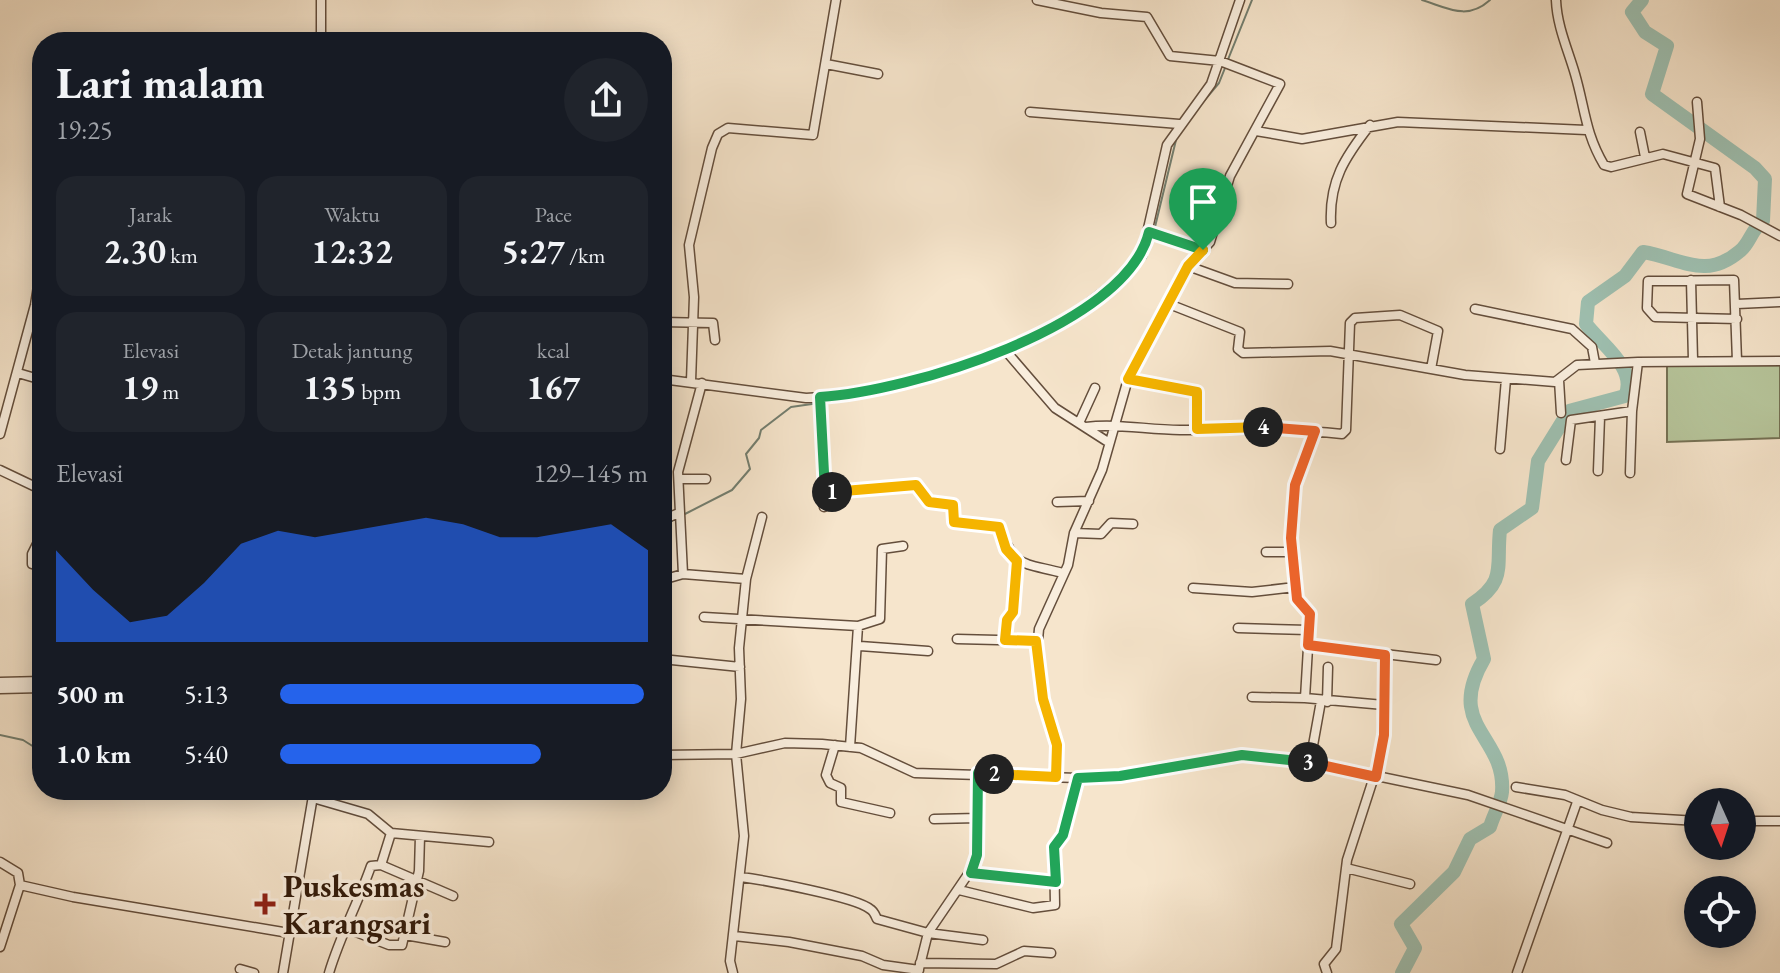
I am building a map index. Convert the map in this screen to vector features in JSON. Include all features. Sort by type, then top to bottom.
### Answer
[{"type":"street","points":[[321,0],[321,32]]},
{"type":"street","points":[[691,381],[690,235],[699,192],[718,134],[728,128],[813,135],[836,0]]},
{"type":"street","points":[[1036,0],[1147,17],[1170,56],[1224,63],[1280,84],[1230,176],[1218,222],[1203,250],[1188,266],[1128,379],[1089,501],[1074,533],[1063,573],[1036,641],[1043,699],[1057,745],[1056,777]]},
{"type":"street","points":[[672,380],[820,401],[919,379],[1008,354],[1061,324],[1117,281],[1142,255],[1152,233],[1164,152],[1179,124],[1206,92],[1224,63],[1240,0]]},
{"type":"street","points":[[1556,0],[1557,16],[1576,78],[1586,130],[1607,166],[1663,154],[1694,161],[1718,171],[1720,207]]},
{"type":"street","points":[[826,64],[878,74]]},
{"type":"street","points":[[1697,102],[1700,139],[1687,194],[1780,236]]},
{"type":"street","points":[[1030,112],[1179,124]]},
{"type":"street","points":[[1256,131],[1302,139],[1370,125],[1410,123],[1586,130]]},
{"type":"street","points":[[1331,223],[1330,197],[1338,174],[1370,125]]},
{"type":"street","points":[[1640,132],[1645,157]]},
{"type":"street","points":[[1152,233],[1203,250]]},
{"type":"street","points":[[1188,266],[1235,283],[1288,284]]},
{"type":"street","points":[[1737,319],[1658,319],[1647,308],[1648,280],[1734,280],[1737,304],[1737,319],[1737,361]]},
{"type":"street","points":[[1691,280],[1693,360]]},
{"type":"street","points":[[1737,304],[1780,302]]},
{"type":"street","points":[[1169,304],[1240,332],[1238,349],[1243,353],[1330,351],[1506,379],[1559,380],[1577,365],[1595,363],[1780,361]]},
{"type":"street","points":[[1475,309],[1572,329],[1592,347],[1595,363]]},
{"type":"street","points":[[1082,425],[1197,429],[1264,427],[1342,434],[1346,430],[1352,320],[1400,315],[1438,332],[1431,369]]},
{"type":"street","points":[[672,323],[713,323],[715,340]]},
{"type":"street","points":[[0,434],[32,328]]},
{"type":"street","points":[[1008,354],[1055,408],[1108,442]]},
{"type":"street","points":[[1630,473],[1635,362]]},
{"type":"street","points":[[18,373],[32,377]]},
{"type":"street","points":[[1128,379],[1197,392],[1197,429]]},
{"type":"street","points":[[1500,449],[1506,379]]},
{"type":"street","points":[[1559,380],[1561,413]]},
{"type":"street","points":[[683,574],[679,479],[682,450],[702,383]]},
{"type":"street","points":[[1082,425],[1095,388]]},
{"type":"street","points":[[820,401],[824,507]]},
{"type":"street","points":[[1566,460],[1567,423],[1575,418],[1632,411]]},
{"type":"street","points":[[1598,471],[1600,417]]},
{"type":"street","points":[[1305,698],[1309,610],[1297,599],[1292,552],[1295,485],[1315,431]]},
{"type":"street","points":[[0,470],[32,485]]},
{"type":"street","points":[[679,479],[706,479]]},
{"type":"street","points":[[825,492],[917,485],[929,502],[953,505],[954,522],[999,527],[1006,549],[1017,561],[1063,573]]},
{"type":"street","points":[[1057,502],[1089,501]]},
{"type":"street","points":[[672,517],[679,515]]},
{"type":"street","points":[[733,973],[744,818],[736,754],[742,618],[746,579],[762,517]]},
{"type":"street","points":[[1074,533],[1101,534],[1111,523],[1133,524]]},
{"type":"street","points":[[704,617],[858,626],[880,619],[882,549],[903,546]]},
{"type":"street","points":[[1266,552],[1292,552]]},
{"type":"street","points":[[1005,640],[1007,620],[1013,612],[1017,561]]},
{"type":"street","points":[[672,577],[683,574],[746,579]]},
{"type":"street","points":[[1193,588],[1252,592],[1295,587]]},
{"type":"street","points":[[850,747],[860,646],[858,626]]},
{"type":"street","points":[[1238,628],[1308,630]]},
{"type":"street","points":[[957,639],[1036,641]]},
{"type":"street","points":[[1308,645],[1436,660]]},
{"type":"street","points":[[860,646],[928,651]]},
{"type":"street","points":[[1327,973],[1324,964],[1336,949],[1346,868],[1376,777],[1384,735],[1385,655]]},
{"type":"street","points":[[672,660],[740,667]]},
{"type":"street","points":[[1310,762],[1324,702],[1328,667]]},
{"type":"street","points":[[0,682],[32,681]]},
{"type":"street","points":[[0,689],[32,688]]},
{"type":"street","points":[[1252,697],[1384,705]]},
{"type":"street","points":[[672,755],[736,754],[785,743],[835,745],[891,760],[915,773],[1078,778],[1120,776],[1242,755],[1310,762],[1468,795],[1607,843]]},
{"type":"street","points":[[835,745],[826,775],[830,783],[841,788],[841,802],[890,813]]},
{"type":"street","points":[[919,968],[928,933],[971,873],[977,855],[978,773]]},
{"type":"street","points":[[959,890],[1033,908],[1055,905],[1054,847],[1063,835],[1078,778]]},
{"type":"street","points":[[1516,787],[1565,795],[1577,802],[1631,817],[1684,820]]},
{"type":"street","points":[[283,973],[312,800]]},
{"type":"street","points":[[327,800],[377,821],[391,833],[489,842]]},
{"type":"street","points":[[1517,973],[1577,802]]},
{"type":"street","points":[[934,819],[978,818]]},
{"type":"street","points":[[1756,821],[1780,821]]},
{"type":"street","points":[[381,865],[391,833]]},
{"type":"street","points":[[348,929],[398,947],[405,935],[418,880],[420,836]]},
{"type":"street","points":[[0,862],[18,873],[20,885],[0,947]]},
{"type":"street","points":[[329,973],[339,939],[348,929],[371,866],[381,865],[453,896]]},
{"type":"street","points":[[1346,868],[1410,884]]},
{"type":"street","points":[[971,873],[1056,882]]},
{"type":"street","points":[[741,877],[788,885],[857,904],[871,909],[877,919],[928,933],[983,940]]},
{"type":"street","points":[[20,885],[73,897],[289,933]]},
{"type":"street","points":[[405,935],[445,942]]},
{"type":"street","points":[[734,936],[789,942],[862,956],[883,965],[919,968],[996,964],[1024,951],[1051,953]]},
{"type":"street","points":[[240,969],[254,973]]},
{"type":"green space","points":[[1780,365],[1780,438],[1667,442],[1667,366]]},
{"type":"waterway","points":[[1227,62],[1252,0]]},
{"type":"waterway","points":[[1422,0],[1457,11],[1473,10],[1490,0]]},
{"type":"waterway","points":[[1402,973],[1415,948],[1401,924],[1454,872],[1470,839],[1490,827],[1502,792],[1501,773],[1473,716],[1470,700],[1473,682],[1484,659],[1472,604],[1491,588],[1495,580],[1500,530],[1532,508],[1538,461],[1569,411],[1625,396],[1628,386],[1616,357],[1586,324],[1588,302],[1625,276],[1643,252],[1693,265],[1715,265],[1740,251],[1763,221],[1765,179],[1755,168],[1652,94],[1667,46],[1645,32],[1632,12],[1642,0]]},
{"type":"waterway","points":[[1203,102],[1219,83],[1225,68]]},
{"type":"waterway","points":[[1154,231],[1176,140]]},
{"type":"waterway","points":[[1121,283],[1146,258],[1152,237]]},
{"type":"waterway","points":[[1067,324],[1116,287]]},
{"type":"waterway","points":[[1014,353],[1058,330]]},
{"type":"waterway","points":[[923,382],[1005,357]]},
{"type":"waterway","points":[[825,402],[913,384]]},
{"type":"waterway","points":[[683,515],[732,490],[750,469],[746,454],[759,438],[761,430],[791,407],[819,403]]},
{"type":"waterway","points":[[672,521],[677,518]]},
{"type":"waterway","points":[[0,735],[23,740],[32,746]]},
{"type":"place","name":"Puskesmas Karangsari","points":[[265,904]]},
{"type":"route","points":[[1149,232],[1203,250],[1188,266],[1128,379],[1197,392],[1197,429],[1264,427],[1315,431],[1301,462],[1292,507],[1291,538],[1297,599],[1310,614],[1308,645],[1385,655],[1384,735],[1376,777],[1310,762],[1242,755],[1120,776],[1078,778],[1063,835],[1054,847],[1056,882],[1033,882],[971,873],[977,855],[978,773],[1056,777],[1057,745],[1043,699],[1036,641],[1005,640],[1007,620],[1013,612],[1017,561],[1006,549],[999,527],[954,522],[953,505],[929,502],[917,485],[825,492],[820,397],[919,379],[1040,335],[1061,324],[1133,266],[1142,255],[1149,232]]}]
